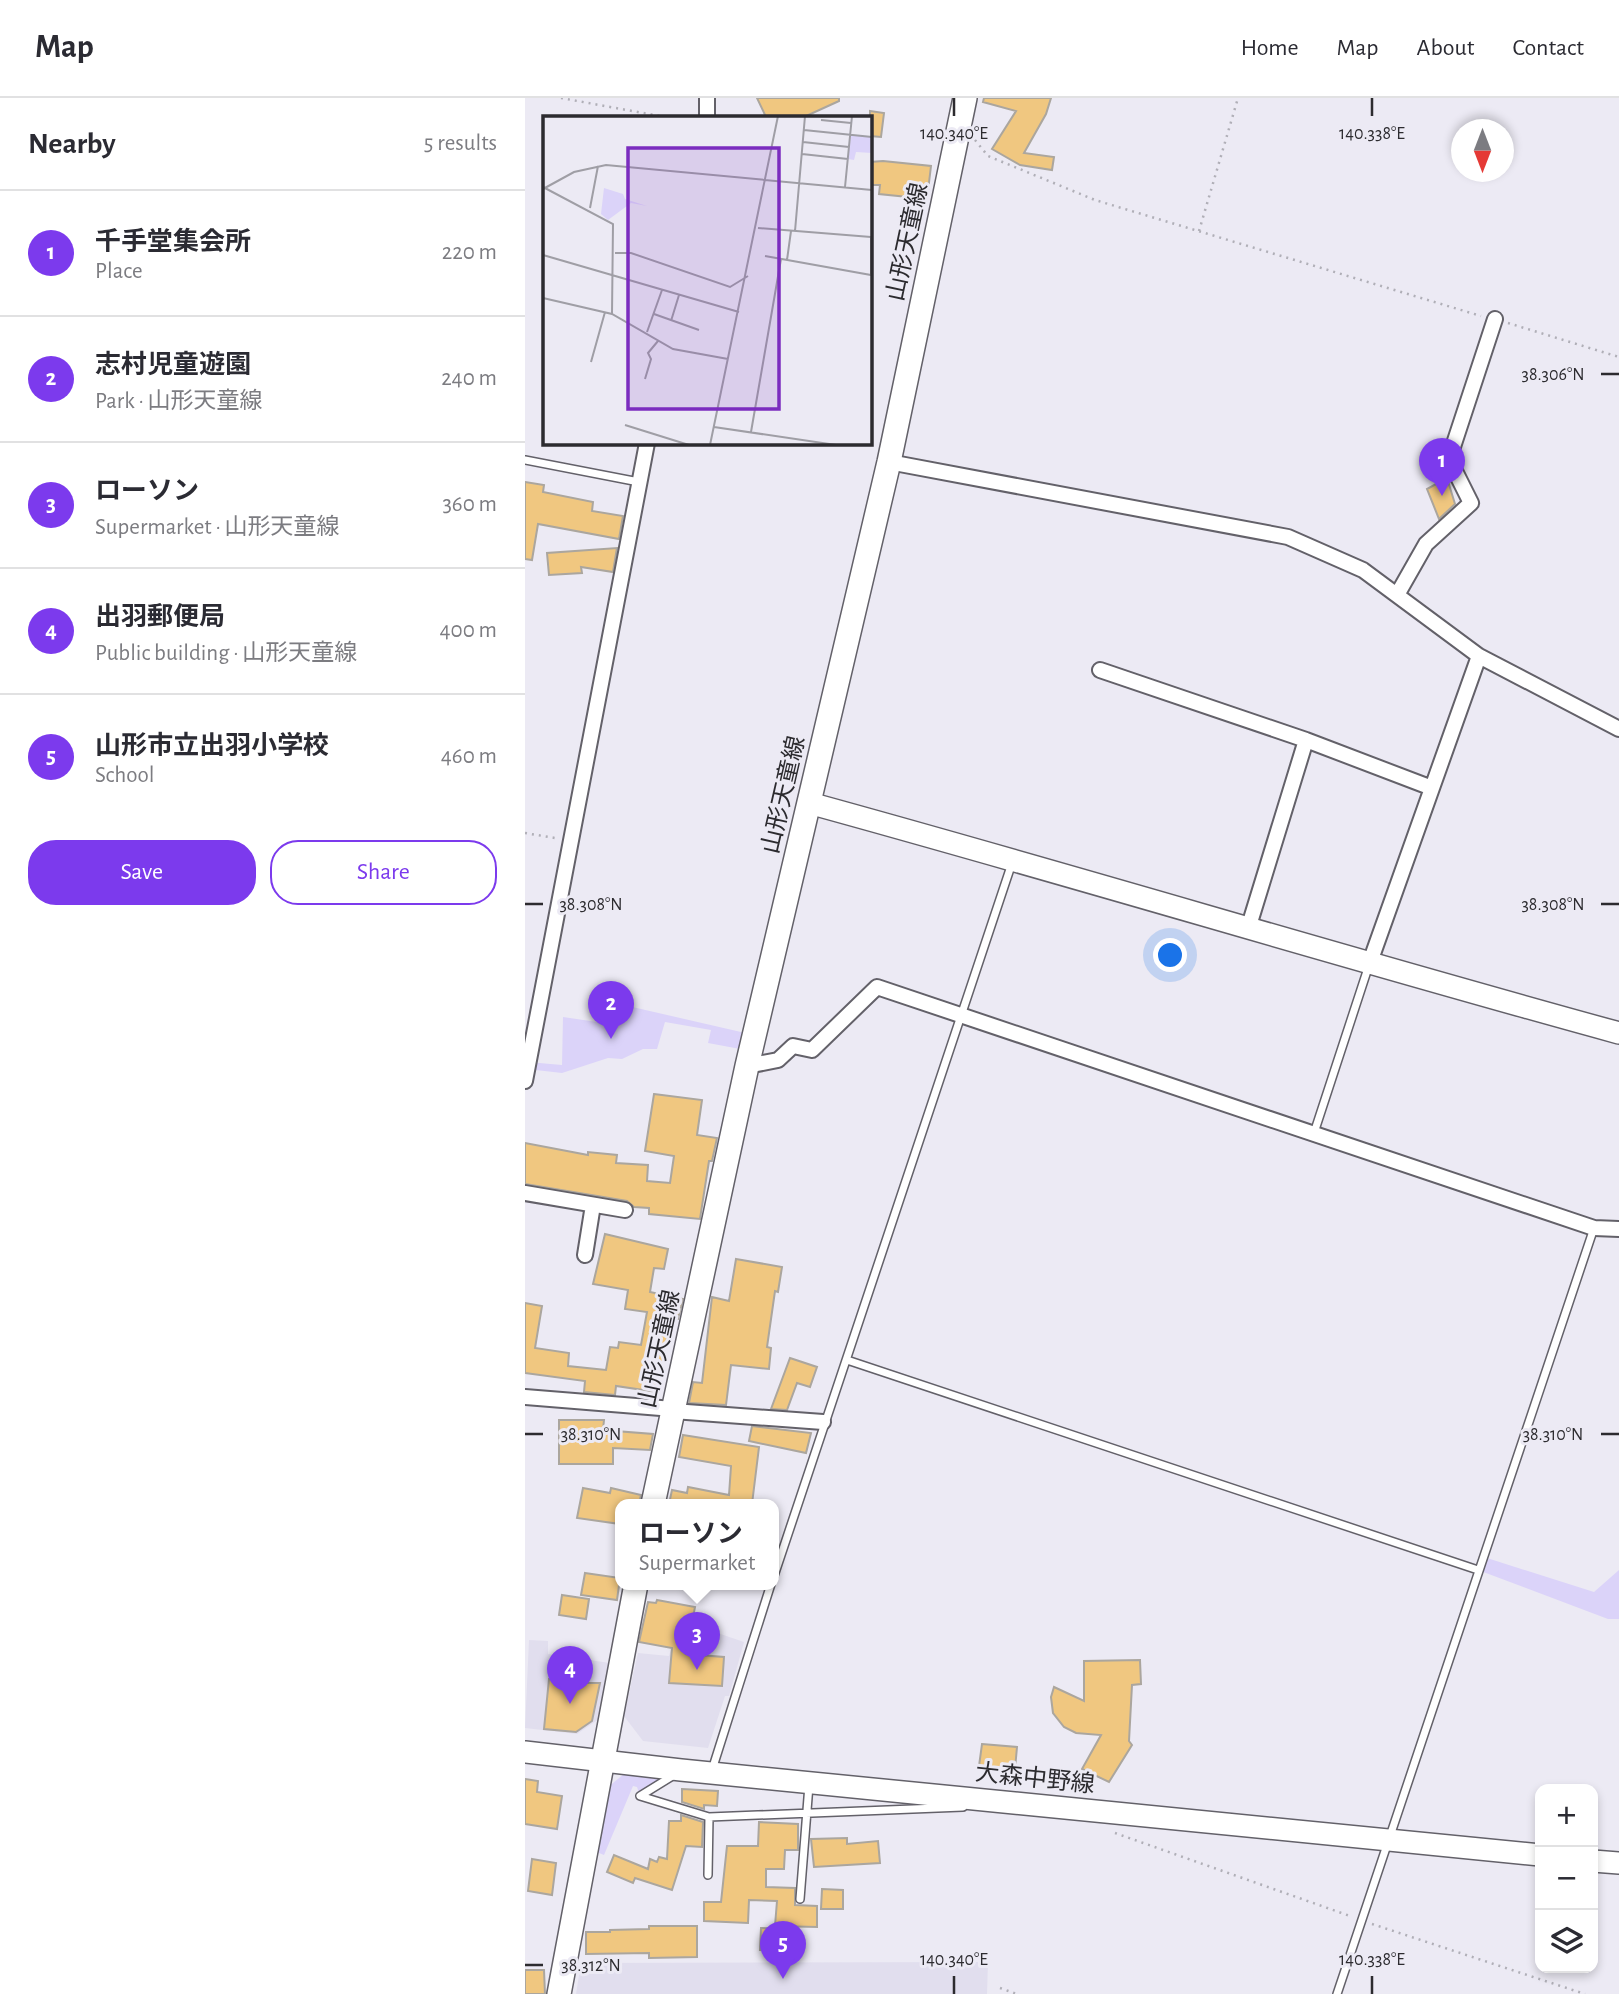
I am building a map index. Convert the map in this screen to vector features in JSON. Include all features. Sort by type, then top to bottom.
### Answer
[{"type":"main road","name":"山形天童線","points":[[654,1499],[747,1066],[889,462],[965,98]]},
{"type":"main road","points":[[809,803],[1013,859],[1369,965],[1619,1033]]},
{"type":"main road","points":[[559,1994],[635,1590]]},
{"type":"main road","name":"大森中野線","points":[[525,1752],[809,1783],[1535,1855]]},
{"type":"main road","points":[[1598,1861],[1619,1863]]},
{"type":"street","points":[[707,98],[707,116]]},
{"type":"street","points":[[1397,595],[1426,544],[1471,503],[1449,459],[1495,319]]},
{"type":"street","points":[[525,1082],[568,841],[647,444]]},
{"type":"street","points":[[889,462],[1288,537],[1363,570],[1479,656],[1619,729]]},
{"type":"street","points":[[1369,965],[1479,656]]},
{"type":"street","points":[[1100,670],[1306,740],[1432,788]]},
{"type":"street","points":[[1248,929],[1306,740]]},
{"type":"street","points":[[747,1066],[778,1060],[793,1046],[812,1050],[877,987],[1594,1228],[1619,1228]]},
{"type":"street","points":[[525,1192],[625,1210]]},
{"type":"street","points":[[585,1255],[593,1205]]},
{"type":"street","points":[[525,1398],[823,1422]]},
{"type":"lane","points":[[525,460],[639,482]]},
{"type":"lane","points":[[779,1560],[1013,859]]},
{"type":"lane","points":[[1314,1133],[1369,965]]},
{"type":"lane","points":[[1337,1994],[1594,1228]]},
{"type":"lane","points":[[847,1360],[1478,1570]]},
{"type":"lane","points":[[711,1773],[769,1590]]},
{"type":"lane","points":[[681,1770],[641,1796],[709,1817],[1020,1804]]},
{"type":"lane","points":[[800,1899],[809,1783]]},
{"type":"lane","points":[[708,1875],[709,1817]]},
{"type":"path","points":[[561,98],[660,116]]},
{"type":"path","points":[[1199,231],[1238,98]]},
{"type":"path","points":[[960,122],[988,156],[1095,200],[1619,357]]},
{"type":"path","points":[[525,832],[568,841]]},
{"type":"path","points":[[1107,1829],[1361,1920],[1585,1994]]},
{"type":"path","points":[[1000,1988],[1017,1994]]},
{"type":"shaded area","points":[[602,1000],[754,1035],[751,1051],[708,1043],[711,1030],[665,1022],[657,1049],[643,1049],[622,1059],[608,1058],[562,1073],[527,1069],[528,1062],[562,1065],[563,1017],[597,1022]]},
{"type":"shaded area","points":[[1487,1558],[1594,1592],[1619,1570],[1619,1619],[1608,1619],[1478,1570]]},
{"type":"shaded area","points":[[700,1627],[744,1642],[729,1696],[725,1696],[708,1748],[643,1741],[624,1716],[638,1653],[669,1656],[671,1649],[695,1651]]},
{"type":"shaded area","points":[[529,1640],[548,1641],[548,1654],[610,1663],[599,1719],[577,1734],[525,1728]]},
{"type":"shaded area","points":[[636,1764],[681,1770],[640,1796],[637,1787],[633,1786],[604,1855],[592,1850],[607,1788]]},
{"type":"shaded area","points":[[988,1962],[987,1994],[576,1994],[581,1963]]},
{"type":"building","points":[[757,98],[839,98],[839,101],[806,116],[766,116]]},
{"type":"building","points":[[984,98],[1051,98],[1046,114],[1024,153],[1054,157],[1052,170],[1020,165],[992,149],[1016,111],[983,102]]},
{"type":"building","points":[[870,111],[884,113],[881,137],[871,136]]},
{"type":"building","points":[[871,162],[931,166],[927,199],[879,194],[880,185],[871,185]]},
{"type":"building","points":[[1447,478],[1455,504],[1439,519],[1427,489]]},
{"type":"building","points":[[525,482],[544,485],[543,492],[593,502],[592,511],[623,516],[619,539],[538,524],[532,560],[525,559]]},
{"type":"building","points":[[617,548],[613,572],[581,567],[582,573],[549,575],[547,553]]},
{"type":"building","points":[[654,1094],[702,1100],[697,1135],[717,1138],[712,1161],[709,1161],[700,1219],[649,1214],[649,1208],[634,1207],[627,1201],[525,1184],[525,1143],[588,1155],[588,1152],[617,1155],[616,1163],[648,1165],[647,1181],[670,1183],[674,1156],[645,1151]]},
{"type":"building","points":[[605,1234],[668,1249],[664,1269],[654,1268],[650,1292],[683,1299],[678,1319],[671,1318],[657,1392],[616,1386],[615,1395],[584,1392],[585,1381],[525,1373],[525,1303],[542,1306],[535,1348],[569,1353],[568,1366],[606,1370],[610,1347],[618,1348],[619,1342],[641,1345],[647,1312],[625,1309],[628,1290],[593,1284]]},
{"type":"building","points":[[736,1259],[782,1267],[778,1292],[775,1291],[767,1347],[771,1348],[769,1369],[731,1365],[726,1405],[689,1403],[693,1382],[702,1383],[712,1297],[729,1301]]},
{"type":"building","points":[[790,1358],[817,1367],[810,1387],[797,1383],[787,1410],[771,1409]]},
{"type":"building","points":[[559,1420],[604,1420],[603,1430],[653,1434],[650,1450],[613,1448],[613,1464],[559,1464]]},
{"type":"building","points":[[752,1426],[811,1433],[806,1453],[749,1441]]},
{"type":"building","points":[[683,1435],[759,1447],[753,1499],[670,1499],[672,1490],[687,1493],[688,1487],[729,1495],[731,1466],[679,1457]]},
{"type":"building","points":[[583,1488],[610,1493],[611,1488],[641,1495],[640,1499],[615,1499],[615,1523],[577,1518]]},
{"type":"building","points":[[585,1573],[615,1577],[615,1590],[618,1590],[617,1600],[581,1595]]},
{"type":"building","points":[[562,1595],[589,1599],[586,1619],[559,1615]]},
{"type":"building","points":[[657,1600],[695,1607],[686,1654],[724,1657],[722,1686],[669,1683],[672,1648],[639,1642],[648,1602],[656,1603]]},
{"type":"building","points":[[1140,1660],[1141,1684],[1132,1685],[1129,1741],[1132,1745],[1109,1782],[1082,1769],[1101,1735],[1076,1733],[1064,1727],[1053,1713],[1051,1697],[1054,1687],[1084,1701],[1084,1661]]},
{"type":"building","points":[[565,1676],[581,1678],[583,1683],[600,1683],[592,1721],[576,1732],[544,1729],[549,1679],[564,1680]]},
{"type":"building","points":[[982,1744],[1017,1747],[1015,1769],[979,1766]]},
{"type":"building","points":[[525,1779],[538,1781],[537,1792],[562,1796],[557,1829],[525,1824]]},
{"type":"building","points":[[682,1789],[718,1791],[717,1806],[704,1805],[704,1809],[682,1802]]},
{"type":"building","points":[[681,1815],[703,1822],[702,1847],[686,1846],[672,1890],[635,1878],[633,1883],[607,1872],[614,1855],[648,1869],[650,1859],[657,1862],[659,1857],[667,1859],[669,1821],[681,1821]]},
{"type":"building","points":[[759,1822],[798,1824],[798,1850],[785,1850],[784,1869],[766,1869],[766,1887],[795,1888],[795,1905],[817,1906],[817,1927],[775,1926],[777,1901],[749,1900],[748,1923],[704,1921],[704,1902],[721,1902],[727,1846],[758,1846]]},
{"type":"building","points":[[847,1838],[847,1844],[878,1841],[880,1863],[814,1867],[811,1839]]},
{"type":"building","points":[[532,1859],[556,1863],[552,1895],[528,1891]]},
{"type":"building","points":[[822,1889],[843,1890],[843,1909],[821,1909]]},
{"type":"building","points":[[649,1926],[697,1926],[697,1957],[649,1958],[649,1953],[586,1954],[586,1932],[649,1929]]},
{"type":"building","points":[[761,1928],[785,1929],[784,1952],[760,1950]]},
{"type":"building","points":[[525,1970],[544,1970],[545,1994],[525,1994]]},
{"type":"place","name":"千手堂集会所","points":[[1442,496]]},
{"type":"place","name":"志村児童遊園","points":[[611,1039]]},
{"type":"place","name":"ローソン","points":[[697,1670]]},
{"type":"place","name":"出羽郵便局","points":[[570,1704]]},
{"type":"place","name":"山形市立出羽小学校","points":[[783,1979]]}]
